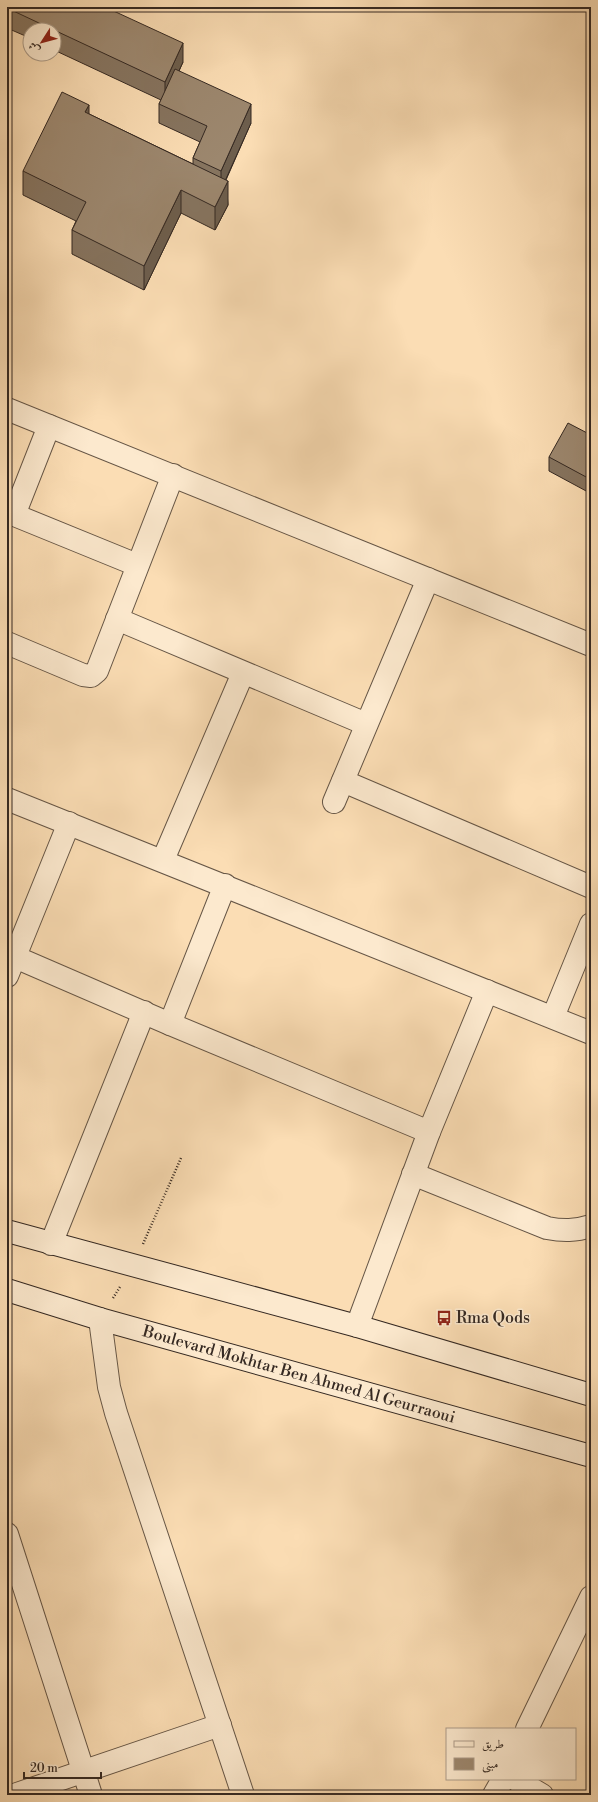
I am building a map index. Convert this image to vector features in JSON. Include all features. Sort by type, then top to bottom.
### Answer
[{"type":"street","points":[[7,408],[591,646]]},
{"type":"street","points":[[49,426],[11,514],[137,565]]},
{"type":"street","points":[[7,643],[83,675],[91,676],[97,671],[173,475]]},
{"type":"street","points":[[334,802],[428,579]]},
{"type":"street","points":[[117,619],[243,674],[366,724]]},
{"type":"street","points":[[163,860],[243,674]]},
{"type":"street","points":[[343,781],[591,887]]},
{"type":"street","points":[[7,799],[163,860],[553,1017],[591,1034]]},
{"type":"street","points":[[69,823],[11,967],[144,1012],[429,1132]]},
{"type":"street","points":[[170,1024],[225,885]]},
{"type":"street","points":[[553,1017],[591,924]]},
{"type":"street","points":[[357,1326],[429,1132],[487,991]]},
{"type":"street","points":[[51,1244],[144,1012]]},
{"type":"street","points":[[413,1174],[548,1228],[561,1231],[575,1231],[591,1226]]},
{"type":"street","points":[[7,1231],[357,1326],[591,1395]]},
{"type":"street","name":"Boulevard Mokhtar Ben Ahmed Al Geurraoui","points":[[7,1290],[100,1319],[591,1456]]},
{"type":"street","points":[[100,1319],[108,1387],[243,1795]]},
{"type":"street","points":[[7,1534],[91,1795]]},
{"type":"street","points":[[527,1728],[591,1597]]},
{"type":"street","points":[[14,1795],[220,1725]]},
{"type":"street","points":[[494,1795],[502,1780]]},
{"type":"street","points":[[517,1780],[542,1795]]},
{"type":"path","points":[[100,1319],[133,1265],[181,1158]]},
{"type":"building","points":[[105,7],[183,43],[165,82],[62,34],[62,22],[37,22],[7,8]]},
{"type":"building","points":[[175,69],[251,104],[221,171],[193,158],[207,126],[159,104]]},
{"type":"building","points":[[62,92],[89,105],[85,112],[228,181],[215,207],[181,190],[144,266],[72,230],[86,202],[23,171]]},
{"type":"building","points":[[568,423],[591,435],[591,473],[588,478],[549,457]]},
{"type":"place","name":"Rma Qods","points":[[444,1318]]}]
